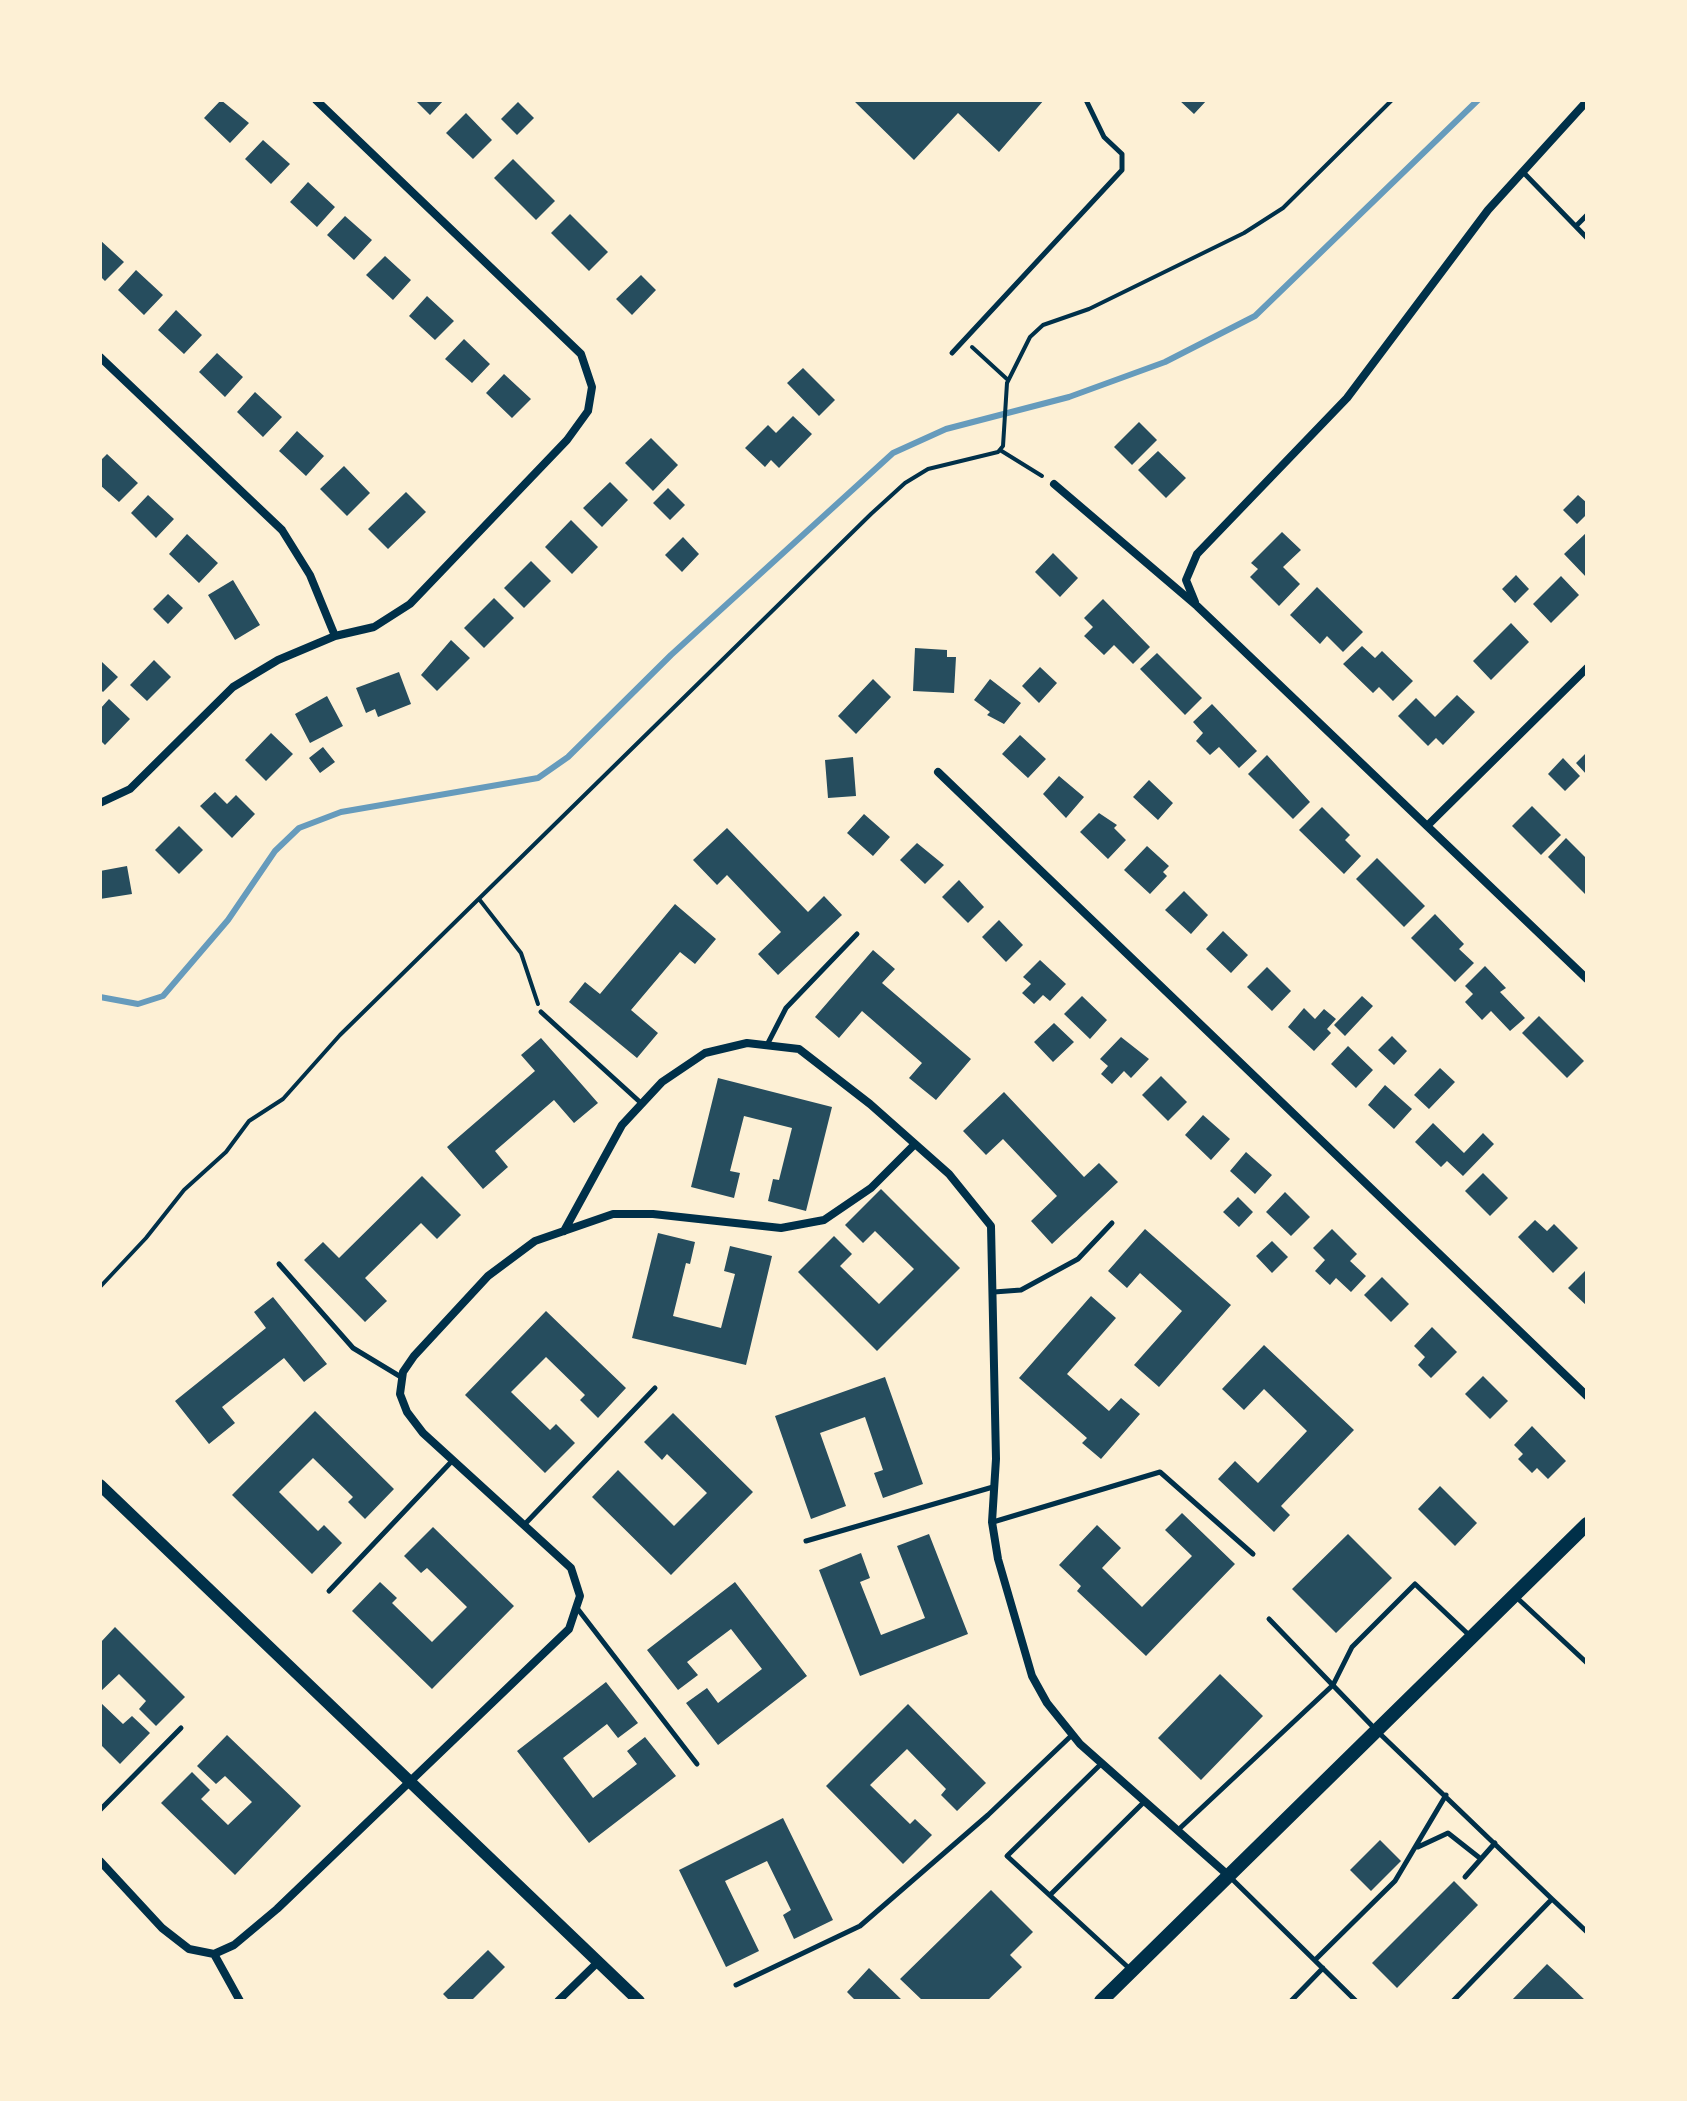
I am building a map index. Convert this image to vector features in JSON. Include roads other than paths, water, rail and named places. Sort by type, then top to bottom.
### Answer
[{"type":"main road","points":[[1101,2001],[1587,1524]]},
{"type":"street","points":[[100,803],[130,789],[233,687],[278,660],[335,636],[374,627],[410,604],[567,440],[588,411],[592,387],[581,354],[316,100]]},
{"type":"street","points":[[1197,606],[1186,580],[1197,554],[1347,398],[1488,210],[1587,101]]},
{"type":"street","points":[[100,357],[282,530],[310,575],[335,636]]},
{"type":"street","points":[[1054,484],[1197,606],[1587,979]]},
{"type":"street","points":[[1427,826],[1587,668]]},
{"type":"street","points":[[938,772],[1587,1396]]},
{"type":"street","points":[[564,1231],[622,1125],[662,1082],[705,1053],[747,1043],[799,1049],[870,1104],[949,1174],[991,1226],[994,1292],[992,1522],[1022,1652],[1047,1703],[1072,1735],[1229,1876]]},
{"type":"street","points":[[100,1861],[162,1928],[189,1949],[214,1954],[234,1945],[277,1909],[569,1629],[580,1596],[571,1568],[453,1460],[407,1412],[400,1394],[402,1378],[414,1356],[488,1276],[535,1241],[613,1214],[653,1214],[781,1228],[824,1220],[871,1188],[915,1144]]},
{"type":"street","points":[[100,1485],[639,2001]]},
{"type":"street","points":[[214,1954],[240,2001]]},
{"type":"street","points":[[558,2001],[599,1961]]},
{"type":"lane","points":[[952,353],[1122,170],[1122,154],[1104,137],[1086,100]]},
{"type":"lane","points":[[1523,172],[1587,238]]},
{"type":"lane","points":[[1576,226],[1587,215]]},
{"type":"lane","points":[[767,1046],[786,1008],[857,934]]},
{"type":"lane","points":[[541,1012],[642,1104]]},
{"type":"lane","points":[[994,1292],[1021,1290],[1078,1259],[1112,1223]]},
{"type":"lane","points":[[279,1264],[353,1348],[402,1378]]},
{"type":"lane","points":[[524,1525],[655,1388]]},
{"type":"lane","points":[[329,1591],[453,1460]]},
{"type":"lane","points":[[992,1522],[1160,1472],[1253,1554]]},
{"type":"lane","points":[[806,1541],[994,1487]]},
{"type":"lane","points":[[1178,1830],[1333,1685],[1352,1647],[1415,1584],[1471,1638]]},
{"type":"lane","points":[[1514,1596],[1587,1663]]},
{"type":"lane","points":[[577,1608],[697,1764]]},
{"type":"lane","points":[[1269,1619],[1377,1731],[1587,1932]]},
{"type":"lane","points":[[100,1810],[181,1728]]},
{"type":"lane","points":[[736,1985],[860,1926],[988,1815],[1072,1735]]},
{"type":"lane","points":[[1102,1763],[1007,1856],[1132,1971]]},
{"type":"lane","points":[[1315,1960],[1395,1881],[1446,1795]]},
{"type":"lane","points":[[1050,1895],[1145,1801]]},
{"type":"lane","points":[[1417,1848],[1448,1833],[1463,1841],[1481,1859]]},
{"type":"lane","points":[[1465,1877],[1495,1843]]},
{"type":"lane","points":[[1229,1876],[1356,2001]]},
{"type":"lane","points":[[1453,2001],[1552,1899]]},
{"type":"lane","points":[[1291,2001],[1323,1968]]},
{"type":"waterway","points":[[100,997],[138,1004],[163,996],[228,920],[275,851],[299,828],[341,812],[538,778],[568,757],[671,655],[893,453],[946,429],[1069,397],[1165,362],[1255,316],[1478,100]]}]
